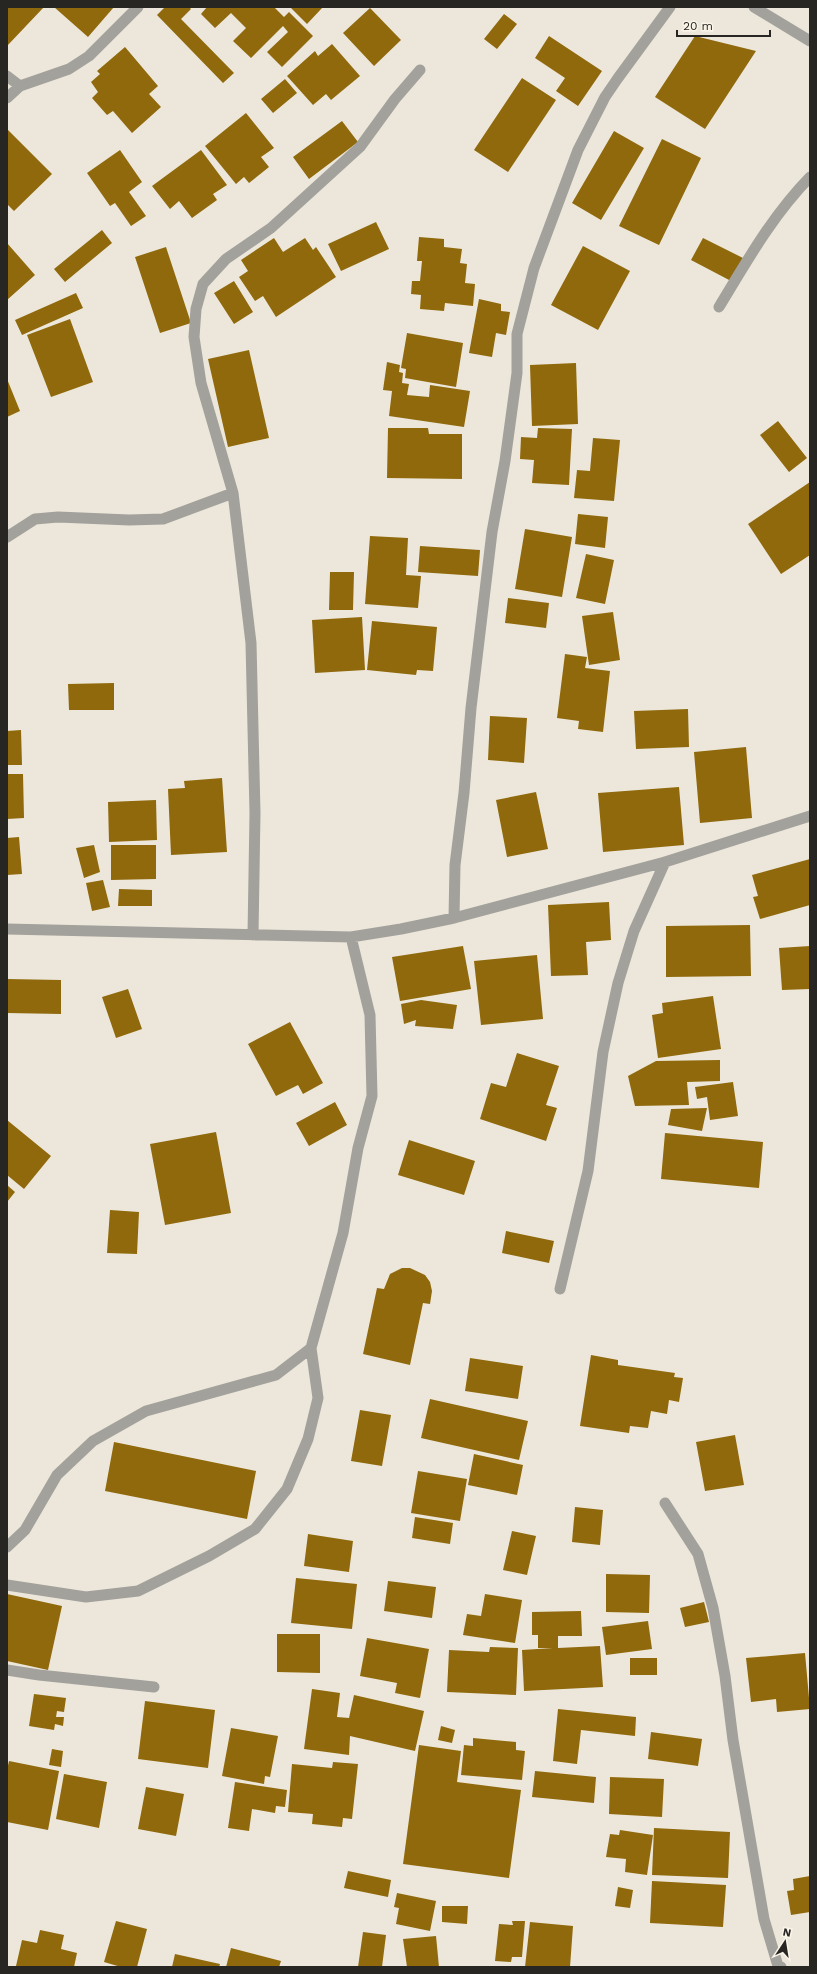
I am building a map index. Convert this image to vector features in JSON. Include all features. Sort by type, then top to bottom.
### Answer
[{"type":"street","points":[[7,98],[20,86],[69,69],[89,56],[138,7]]},
{"type":"street","points":[[454,918],[455,865],[464,794],[471,708],[492,532],[505,461],[517,373],[517,334],[534,268],[578,150],[605,97],[670,7]]},
{"type":"street","points":[[754,7],[810,42]]},
{"type":"street","points":[[252,935],[255,813],[251,643],[233,493],[201,383],[194,337],[196,309],[203,284],[226,259],[271,228],[360,148],[395,99],[420,70]]},
{"type":"street","points":[[7,76],[20,86]]},
{"type":"street","points":[[719,307],[764,232],[789,199],[810,177]]},
{"type":"street","points":[[7,537],[35,519],[58,517],[129,520],[163,519],[233,493]]},
{"type":"street","points":[[7,929],[351,937],[401,929],[454,918],[665,862],[810,816]]},
{"type":"street","points":[[560,1289],[588,1171],[603,1052],[618,983],[634,931],[665,862]]},
{"type":"street","points":[[7,1585],[86,1597],[138,1591],[209,1556],[255,1529],[287,1489],[308,1439],[318,1398],[311,1348],[343,1233],[358,1148],[372,1096],[370,1015],[351,937]]},
{"type":"street","points":[[7,1547],[26,1530],[58,1475],[93,1441],[146,1411],[276,1374],[311,1348]]},
{"type":"street","points":[[665,1503],[698,1554],[713,1608],[725,1676],[733,1740],[764,1918],[778,1966],[781,1967]]},
{"type":"street","points":[[7,1670],[39,1675],[154,1687]]},
{"type":"building","points":[[7,7],[44,7],[7,46]]},
{"type":"building","points":[[54,7],[114,7],[88,37]]},
{"type":"building","points":[[165,7],[189,7],[191,9],[181,19],[234,73],[223,83],[157,15]]},
{"type":"building","points":[[207,7],[274,7],[284,17],[289,12],[313,36],[282,67],[267,52],[288,32],[283,26],[251,58],[233,41],[246,28],[231,13],[215,28],[201,14]]},
{"type":"building","points":[[290,7],[323,7],[307,24]]},
{"type":"building","points":[[370,8],[401,40],[374,66],[343,33]]},
{"type":"building","points":[[504,14],[517,24],[497,49],[484,39]]},
{"type":"building","points":[[549,36],[602,71],[578,106],[556,91],[565,78],[535,58]]},
{"type":"building","points":[[695,36],[756,51],[705,129],[655,97]]},
{"type":"building","points":[[332,44],[360,76],[331,100],[326,94],[313,105],[287,76],[315,51],[318,56]]},
{"type":"building","points":[[125,47],[158,86],[149,94],[161,107],[132,133],[113,111],[107,115],[92,98],[98,92],[91,82],[100,74],[97,71]]},
{"type":"building","points":[[522,78],[556,100],[508,172],[474,150]]},
{"type":"building","points":[[285,79],[297,93],[273,113],[261,99]]},
{"type":"building","points":[[246,113],[274,148],[261,157],[269,167],[249,183],[244,177],[236,184],[205,146]]},
{"type":"building","points":[[342,121],[358,142],[309,179],[293,157]]},
{"type":"building","points":[[7,129],[52,174],[14,211],[7,204]]},
{"type":"building","points":[[614,131],[644,148],[601,220],[572,203]]},
{"type":"building","points":[[662,139],[701,158],[659,245],[619,226]]},
{"type":"building","points":[[120,150],[142,182],[129,192],[146,216],[131,226],[115,203],[110,206],[87,173]]},
{"type":"building","points":[[201,150],[227,185],[213,194],[217,200],[192,218],[179,201],[170,209],[152,186]]},
{"type":"building","points":[[376,222],[389,249],[341,271],[328,244]]},
{"type":"building","points":[[102,230],[112,243],[65,282],[54,269]]},
{"type":"building","points":[[419,237],[444,239],[444,247],[462,249],[460,263],[467,264],[465,283],[475,284],[473,306],[445,303],[444,311],[420,309],[421,295],[411,294],[412,281],[420,281],[422,261],[417,261]]},
{"type":"building","points":[[274,238],[283,252],[305,238],[313,250],[316,247],[336,277],[276,317],[263,296],[255,301],[239,277],[248,271],[241,260]]},
{"type":"building","points":[[703,238],[743,258],[731,281],[691,260]]},
{"type":"building","points":[[7,243],[35,275],[7,300]]},
{"type":"building","points":[[583,246],[630,271],[598,330],[551,305]]},
{"type":"building","points":[[166,247],[191,323],[160,333],[135,257]]},
{"type":"building","points":[[234,281],[253,312],[234,324],[214,293]]},
{"type":"building","points":[[76,293],[83,308],[22,335],[15,320]]},
{"type":"building","points":[[479,299],[501,304],[501,311],[510,312],[506,335],[496,333],[492,357],[469,353]]},
{"type":"building","points":[[70,319],[93,382],[51,397],[27,335]]},
{"type":"building","points":[[407,333],[463,343],[456,387],[405,378],[406,369],[401,368]]},
{"type":"building","points":[[249,350],[269,438],[228,447],[208,359]]},
{"type":"building","points":[[387,362],[400,365],[399,372],[403,373],[402,383],[409,384],[407,395],[429,397],[430,385],[470,391],[464,427],[389,416],[392,391],[383,390]]},
{"type":"building","points":[[576,363],[578,424],[532,426],[530,365]]},
{"type":"building","points":[[7,379],[20,411],[7,417]]},
{"type":"building","points":[[778,421],[807,458],[789,472],[760,435]]},
{"type":"building","points":[[388,428],[428,428],[429,434],[462,434],[462,479],[387,478]]},
{"type":"building","points":[[538,428],[572,429],[569,485],[532,483],[534,460],[520,459],[521,437],[537,438]]},
{"type":"building","points":[[593,438],[620,440],[614,501],[574,498],[577,470],[590,471]]},
{"type":"building","points":[[810,482],[810,555],[781,574],[748,524]]},
{"type":"building","points":[[578,514],[608,517],[605,548],[575,544]]},
{"type":"building","points":[[525,529],[572,537],[562,597],[515,589]]},
{"type":"building","points":[[370,536],[408,538],[406,575],[421,576],[418,608],[365,604]]},
{"type":"building","points":[[420,546],[480,550],[478,576],[418,572]]},
{"type":"building","points":[[586,554],[614,560],[605,604],[576,598]]},
{"type":"building","points":[[330,572],[354,572],[353,610],[329,610]]},
{"type":"building","points":[[508,598],[549,603],[546,628],[505,623]]},
{"type":"building","points":[[613,612],[620,660],[589,665],[582,616]]},
{"type":"building","points":[[362,617],[365,670],[315,673],[312,620]]},
{"type":"building","points":[[372,621],[437,627],[433,671],[417,670],[416,675],[367,670]]},
{"type":"building","points":[[565,654],[587,657],[585,668],[610,671],[603,732],[578,729],[579,721],[557,718]]},
{"type":"building","points":[[114,683],[114,710],[69,710],[68,684]]},
{"type":"building","points":[[688,709],[689,747],[636,749],[634,711]]},
{"type":"building","points":[[490,716],[527,718],[524,763],[488,760]]},
{"type":"building","points":[[21,730],[22,765],[7,765],[7,731]]},
{"type":"building","points":[[746,747],[752,818],[700,823],[694,752]]},
{"type":"building","points":[[7,774],[23,774],[24,818],[7,819]]},
{"type":"building","points":[[222,778],[227,852],[171,855],[168,789],[185,788],[184,781]]},
{"type":"building","points":[[679,787],[684,845],[603,852],[598,793]]},
{"type":"building","points":[[536,792],[548,849],[507,857],[496,800]]},
{"type":"building","points":[[156,800],[157,840],[109,842],[108,802]]},
{"type":"building","points":[[19,837],[22,874],[7,875],[7,838]]},
{"type":"building","points":[[94,845],[100,872],[84,878],[76,848]]},
{"type":"building","points":[[111,845],[156,845],[156,879],[111,880]]},
{"type":"building","points":[[810,859],[810,905],[760,919],[753,897],[758,896],[752,875]]},
{"type":"building","points":[[103,880],[110,907],[92,911],[86,883]]},
{"type":"building","points":[[119,889],[152,890],[152,906],[118,906]]},
{"type":"building","points":[[609,902],[611,940],[586,942],[588,975],[551,976],[548,905]]},
{"type":"building","points":[[750,925],[751,976],[666,977],[666,926]]},
{"type":"building","points":[[463,946],[471,989],[400,1001],[392,957]]},
{"type":"building","points":[[810,946],[810,989],[782,990],[779,948]]},
{"type":"building","points":[[537,955],[543,1019],[481,1025],[474,961]]},
{"type":"building","points":[[7,979],[61,980],[61,1014],[7,1013]]},
{"type":"building","points":[[128,989],[142,1029],[116,1038],[102,997]]},
{"type":"building","points":[[713,996],[721,1049],[658,1058],[652,1015],[663,1013],[662,1003]]},
{"type":"building","points":[[421,1000],[457,1005],[453,1029],[415,1026],[416,1020],[404,1024],[401,1004]]},
{"type":"building","points":[[290,1022],[323,1083],[303,1094],[298,1085],[276,1096],[248,1044]]},
{"type":"building","points":[[517,1053],[559,1066],[546,1105],[557,1108],[546,1141],[480,1119],[491,1083],[506,1087]]},
{"type":"building","points":[[720,1060],[720,1081],[687,1082],[689,1105],[635,1106],[628,1076],[656,1061]]},
{"type":"building","points":[[733,1082],[738,1116],[710,1120],[707,1097],[697,1099],[695,1087]]},
{"type":"building","points":[[335,1102],[347,1125],[309,1146],[296,1123]]},
{"type":"building","points":[[707,1108],[702,1131],[668,1125],[671,1109]]},
{"type":"building","points":[[7,1120],[51,1156],[24,1189],[7,1175]]},
{"type":"building","points":[[216,1132],[231,1213],[165,1225],[150,1144]]},
{"type":"building","points":[[665,1133],[763,1142],[759,1188],[661,1179]]},
{"type":"building","points":[[409,1140],[475,1161],[464,1195],[398,1175]]},
{"type":"building","points":[[7,1185],[15,1192],[7,1202]]},
{"type":"building","points":[[110,1210],[139,1212],[137,1254],[107,1253]]},
{"type":"building","points":[[506,1231],[554,1241],[549,1263],[502,1253]]},
{"type":"building","points":[[402,1268],[410,1268],[425,1275],[430,1282],[432,1291],[430,1304],[423,1303],[410,1365],[363,1354],[377,1288],[384,1289],[390,1274]]},
{"type":"building","points":[[591,1355],[618,1360],[618,1365],[675,1373],[674,1377],[683,1378],[679,1402],[669,1400],[667,1414],[651,1411],[648,1428],[630,1426],[629,1433],[580,1426]]},
{"type":"building","points":[[470,1358],[523,1366],[518,1399],[465,1391]]},
{"type":"building","points":[[430,1399],[528,1421],[519,1460],[421,1438]]},
{"type":"building","points":[[360,1410],[391,1415],[382,1466],[351,1461]]},
{"type":"building","points":[[735,1435],[744,1485],[705,1491],[696,1442]]},
{"type":"building","points":[[114,1442],[256,1471],[247,1519],[105,1491]]},
{"type":"building","points":[[474,1454],[523,1465],[517,1495],[468,1485]]},
{"type":"building","points":[[418,1471],[467,1479],[460,1521],[411,1513]]},
{"type":"building","points":[[575,1507],[603,1510],[600,1545],[572,1542]]},
{"type":"building","points":[[415,1517],[453,1523],[450,1544],[412,1538]]},
{"type":"building","points":[[512,1531],[536,1536],[527,1575],[503,1570]]},
{"type":"building","points":[[308,1534],[353,1541],[349,1572],[304,1566]]},
{"type":"building","points":[[606,1574],[650,1575],[649,1613],[606,1612]]},
{"type":"building","points":[[296,1578],[357,1584],[352,1629],[291,1623]]},
{"type":"building","points":[[388,1581],[436,1587],[432,1618],[384,1611]]},
{"type":"building","points":[[7,1594],[62,1606],[48,1670],[7,1661]]},
{"type":"building","points":[[485,1594],[522,1600],[515,1643],[463,1635],[467,1614],[481,1616]]},
{"type":"building","points":[[704,1602],[709,1622],[685,1627],[680,1608]]},
{"type":"building","points":[[581,1611],[582,1636],[558,1636],[558,1648],[600,1646],[603,1687],[524,1691],[522,1650],[553,1648],[538,1648],[538,1635],[532,1635],[532,1612]]},
{"type":"building","points":[[648,1621],[652,1649],[606,1655],[602,1627]]},
{"type":"building","points":[[277,1634],[320,1634],[320,1673],[277,1672]]},
{"type":"building","points":[[367,1638],[429,1649],[420,1698],[395,1693],[397,1683],[360,1676]]},
{"type":"building","points":[[490,1647],[518,1648],[516,1695],[447,1692],[449,1650],[489,1652]]},
{"type":"building","points":[[805,1653],[810,1709],[777,1712],[776,1699],[751,1702],[746,1658]]},
{"type":"building","points":[[630,1658],[657,1658],[657,1675],[630,1675]]},
{"type":"building","points":[[312,1689],[340,1693],[337,1717],[349,1718],[354,1695],[424,1711],[415,1751],[350,1736],[349,1755],[304,1749]]},
{"type":"building","points":[[34,1694],[66,1698],[64,1712],[57,1711],[56,1717],[64,1717],[63,1726],[55,1724],[54,1730],[29,1726]]},
{"type":"building","points":[[145,1701],[215,1710],[208,1768],[138,1759]]},
{"type":"building","points":[[558,1709],[636,1717],[635,1736],[581,1730],[577,1764],[553,1761]]},
{"type":"building","points":[[441,1726],[455,1730],[452,1743],[438,1740]]},
{"type":"building","points":[[231,1728],[278,1736],[270,1777],[265,1776],[264,1784],[222,1776]]},
{"type":"building","points":[[651,1732],[702,1739],[698,1766],[648,1759]]},
{"type":"building","points":[[473,1738],[516,1742],[516,1750],[525,1751],[522,1780],[461,1775],[464,1745],[473,1746]]},
{"type":"building","points":[[419,1745],[461,1751],[457,1782],[521,1790],[509,1878],[403,1864]]},
{"type":"building","points":[[52,1749],[63,1751],[61,1767],[49,1765]]},
{"type":"building","points":[[9,1761],[59,1771],[48,1830],[7,1822],[7,1770]]},
{"type":"building","points":[[333,1762],[358,1764],[352,1819],[343,1818],[342,1827],[312,1824],[313,1814],[288,1812],[292,1764],[332,1768]]},
{"type":"building","points":[[535,1771],[596,1777],[594,1803],[532,1797]]},
{"type":"building","points":[[64,1774],[107,1782],[99,1828],[56,1819]]},
{"type":"building","points":[[610,1777],[664,1779],[662,1817],[609,1814]]},
{"type":"building","points":[[235,1782],[287,1790],[285,1807],[276,1806],[275,1813],[252,1809],[249,1831],[228,1828]]},
{"type":"building","points":[[146,1787],[184,1794],[176,1836],[138,1829]]},
{"type":"building","points":[[654,1828],[730,1832],[728,1878],[652,1875]]},
{"type":"building","points":[[620,1830],[653,1835],[647,1875],[625,1872],[626,1859],[606,1857],[610,1834],[619,1835]]},
{"type":"building","points":[[348,1871],[391,1880],[388,1897],[344,1888]]},
{"type":"building","points":[[810,1876],[810,1912],[791,1915],[787,1891],[794,1890],[793,1879]]},
{"type":"building","points":[[652,1881],[726,1885],[723,1927],[650,1923]]},
{"type":"building","points":[[618,1887],[633,1890],[630,1908],[615,1906]]},
{"type":"building","points":[[397,1893],[436,1901],[430,1931],[396,1924],[399,1908],[394,1907]]},
{"type":"building","points":[[442,1906],[468,1906],[467,1924],[442,1922]]},
{"type":"building","points":[[116,1921],[147,1929],[137,1967],[121,1967],[104,1962]]},
{"type":"building","points":[[512,1921],[525,1921],[522,1957],[512,1957],[511,1962],[495,1961],[499,1924],[513,1925]]},
{"type":"building","points":[[530,1922],[573,1926],[570,1967],[525,1967]]},
{"type":"building","points":[[40,1930],[64,1935],[61,1949],[77,1953],[74,1967],[16,1966],[22,1940],[37,1943]]},
{"type":"building","points":[[363,1932],[386,1935],[382,1967],[358,1967]]},
{"type":"building","points":[[436,1936],[439,1967],[407,1967],[403,1939]]},
{"type":"building","points":[[231,1948],[281,1961],[279,1967],[226,1967]]},
{"type":"building","points":[[175,1954],[220,1964],[219,1967],[172,1967]]}]
